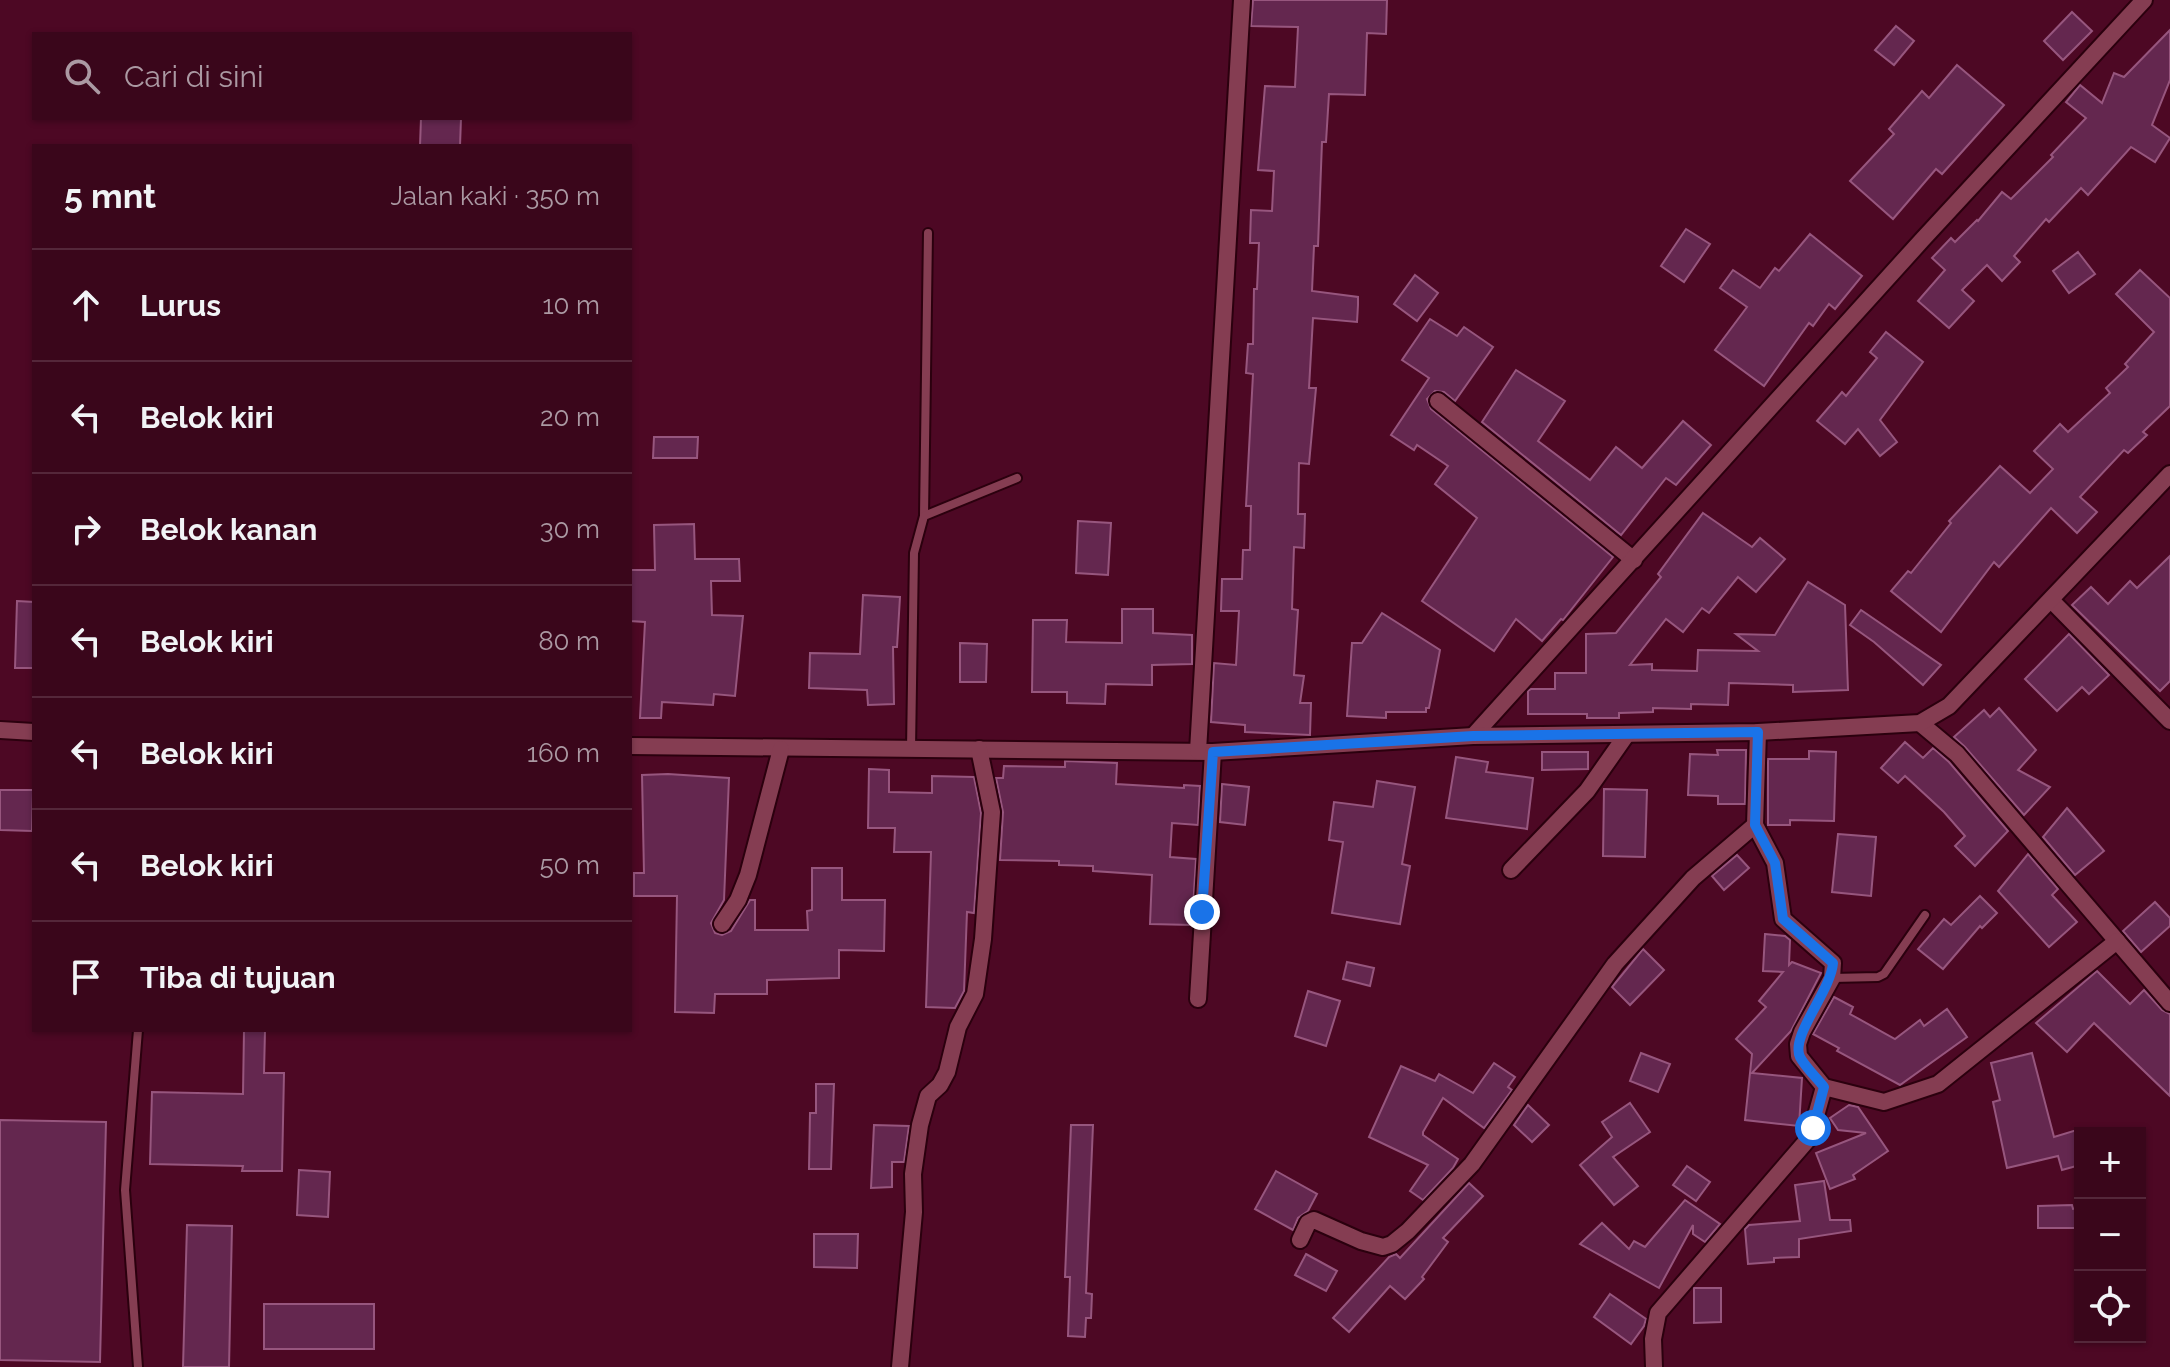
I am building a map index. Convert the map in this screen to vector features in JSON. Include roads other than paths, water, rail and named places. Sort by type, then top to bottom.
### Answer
[{"type":"street","points":[[1198,999],[1205,752],[1242,0]]},
{"type":"street","points":[[1473,736],[2144,0]]},
{"type":"street","points":[[1438,401],[1634,560]]},
{"type":"street","points":[[632,746],[1205,752],[1473,736],[1758,732],[1920,723],[1949,706],[2170,474]]},
{"type":"street","points":[[2052,601],[2170,721]]},
{"type":"street","points":[[1920,723],[1957,754],[2170,1003]]},
{"type":"street","points":[[0,730],[32,732]]},
{"type":"street","points":[[1758,732],[1755,825],[1775,863],[1783,919],[1833,963],[1832,978],[1798,1044],[1799,1056],[1824,1087],[1884,1102],[1938,1084],[2117,941]]},
{"type":"street","points":[[1511,870],[1587,791],[1627,734]]},
{"type":"street","points":[[722,924],[738,900],[748,875],[781,749]]},
{"type":"street","points":[[900,1367],[914,1212],[913,1174],[920,1125],[928,1096],[940,1085],[947,1072],[958,1027],[975,994],[983,939],[992,812],[979,749]]},
{"type":"street","points":[[1300,1240],[1308,1223],[1314,1220],[1383,1247],[1408,1231],[1472,1164],[1615,964],[1693,878],[1755,825]]},
{"type":"street","points":[[1654,1367],[1653,1339],[1658,1313],[1810,1137],[1824,1087]]},
{"type":"lane","points":[[911,749],[914,553],[924,516],[928,233]]},
{"type":"lane","points":[[924,516],[1017,478]]},
{"type":"lane","points":[[1832,978],[1878,977],[1884,974],[1925,915]]},
{"type":"lane","points":[[138,1032],[125,1190],[138,1367]]}]
